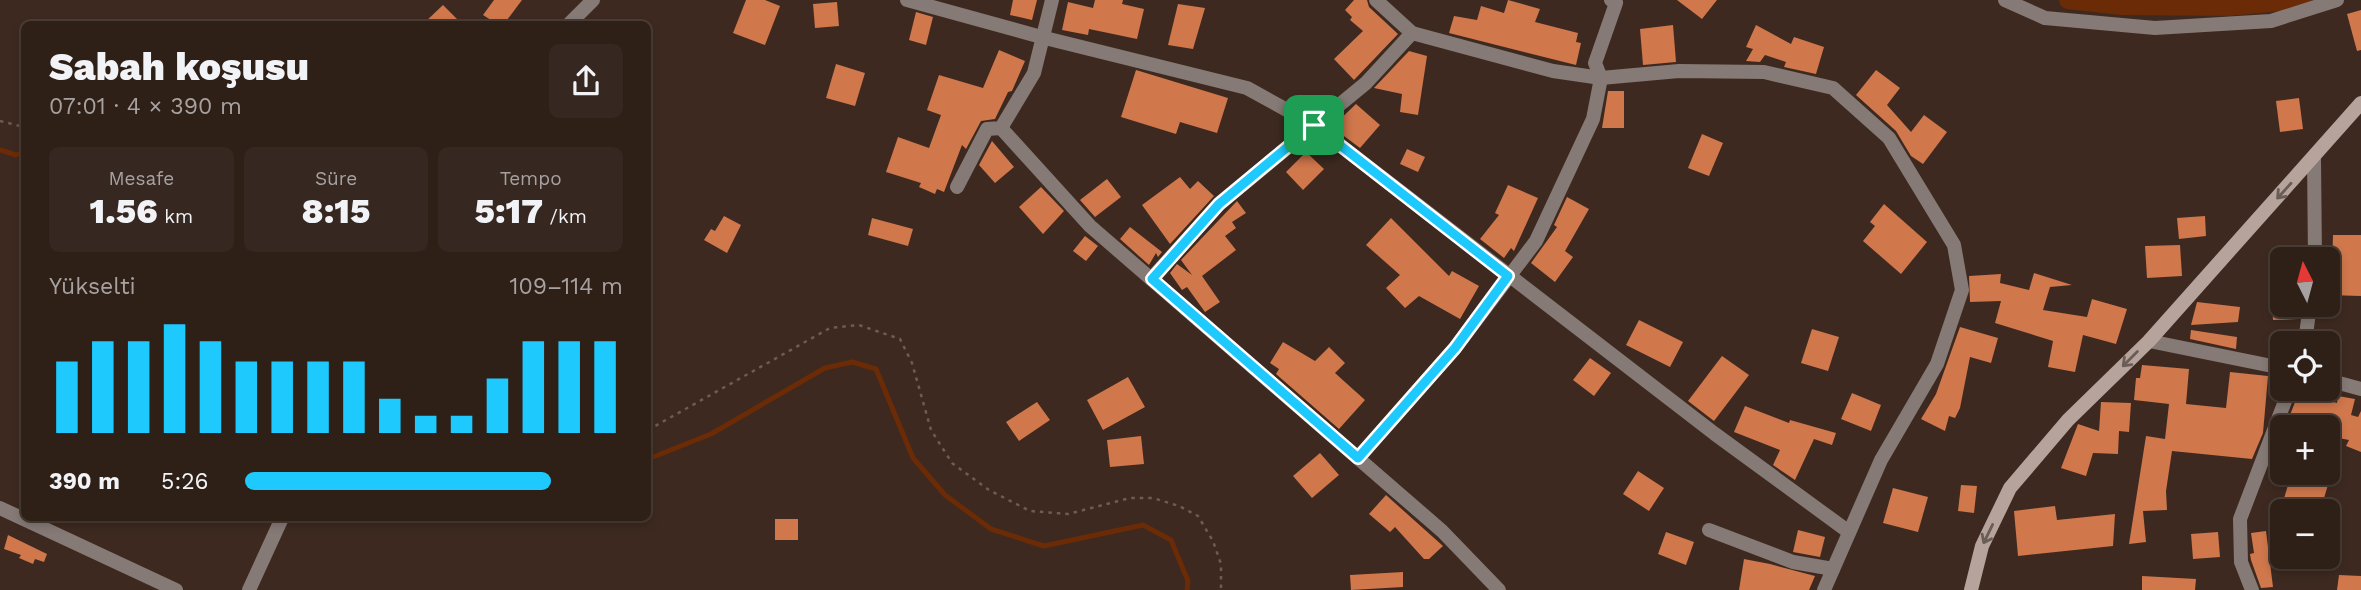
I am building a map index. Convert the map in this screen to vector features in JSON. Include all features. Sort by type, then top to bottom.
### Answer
[{"type":"main road","points":[[1970,590],[1982,546],[2010,488],[2068,420],[2149,341],[2361,103]]},
{"type":"street","points":[[572,21],[593,0]]},
{"type":"street","points":[[907,0],[1045,38],[1247,88],[1314,125],[1508,276],[1850,532]]},
{"type":"street","points":[[1001,128],[1034,73],[1045,38],[1052,0]]},
{"type":"street","points":[[1376,0],[1412,33],[1553,71],[1601,78],[1679,71],[1765,72],[1833,88],[1889,138],[1954,245],[1962,290],[1937,364],[1881,460],[1824,590]]},
{"type":"street","points":[[1358,458],[1455,348],[1536,241],[1593,119],[1601,78],[1595,63],[1616,3],[1611,0]]},
{"type":"street","points":[[2005,0],[2045,18],[2155,28],[2271,21],[2337,0]]},
{"type":"street","points":[[1152,279],[1219,204],[1366,83],[1412,33]]},
{"type":"street","points":[[957,187],[987,129],[1001,128]]},
{"type":"street","points":[[1001,128],[1090,226],[1442,531],[1499,590]]},
{"type":"street","points":[[2314,158],[2315,247]]},
{"type":"street","points":[[2149,341],[2270,366]]},
{"type":"street","points":[[2340,383],[2361,389]]},
{"type":"street","points":[[2252,590],[2241,562],[2240,519],[2285,401]]},
{"type":"street","points":[[0,508],[21,518]]},
{"type":"street","points":[[28,521],[176,590]]},
{"type":"street","points":[[249,590],[281,521]]},
{"type":"street","points":[[1709,530],[1793,562],[1833,569]]},
{"type":"path","points":[[0,121],[21,126]]},
{"type":"path","points":[[651,428],[830,328],[859,325],[900,339],[912,363],[931,430],[952,463],[989,490],[1030,511],[1068,514],[1130,498],[1153,498],[1179,506],[1198,516],[1213,541],[1221,564],[1221,590]]},
{"type":"building","points":[[494,0],[522,0],[506,21],[492,21],[483,15]]},
{"type":"building","points":[[746,0],[765,0],[780,6],[765,45],[733,33]]},
{"type":"building","points":[[1013,0],[1037,0],[1032,20],[1010,15]]},
{"type":"building","points":[[1095,0],[1123,0],[1122,4],[1144,9],[1137,39],[1089,29],[1088,35],[1062,30],[1068,2],[1093,8]]},
{"type":"building","points":[[1354,0],[1367,0],[1369,7],[1398,34],[1354,80],[1334,59],[1363,31],[1350,20],[1352,17],[1345,10]]},
{"type":"building","points":[[1508,0],[1540,9],[1535,22],[1578,33],[1576,42],[1581,43],[1576,65],[1449,33],[1454,16],[1477,20],[1481,6],[1504,13]]},
{"type":"building","points":[[1677,0],[1717,0],[1702,19]]},
{"type":"building","points":[[837,2],[839,26],[815,28],[813,4]]},
{"type":"building","points":[[1178,4],[1205,8],[1193,49],[1168,45]]},
{"type":"building","points":[[443,5],[459,21],[426,21]]},
{"type":"building","points":[[2361,10],[2361,50],[2357,51],[2347,14]]},
{"type":"building","points":[[916,12],[933,17],[926,45],[909,40]]},
{"type":"building","points":[[1673,25],[1676,62],[1643,65],[1640,29]]},
{"type":"building","points":[[1756,25],[1791,44],[1794,37],[1824,47],[1816,74],[1784,67],[1786,62],[1765,55],[1760,62],[1746,61],[1753,49],[1746,47]]},
{"type":"building","points":[[999,50],[1025,61],[1012,91],[1008,92],[995,119],[981,121],[966,149],[962,145],[944,192],[937,189],[935,194],[919,187],[921,183],[886,172],[898,137],[929,148],[941,115],[927,110],[939,75],[983,88]]},
{"type":"building","points":[[1409,51],[1427,56],[1418,115],[1400,112],[1402,94],[1374,88]]},
{"type":"building","points":[[836,64],[865,73],[855,106],[826,98]]},
{"type":"building","points":[[1136,70],[1228,98],[1217,133],[1180,122],[1176,134],[1121,117]]},
{"type":"building","points":[[1876,70],[1900,88],[1887,105],[1911,132],[1924,115],[1947,132],[1923,164],[1911,156],[1896,131],[1856,95]]},
{"type":"building","points":[[1608,91],[1624,91],[1624,128],[1602,128]]},
{"type":"building","points":[[2299,98],[2303,129],[2280,132],[2276,101]]},
{"type":"building","points":[[1356,104],[1380,125],[1360,148],[1332,127]]},
{"type":"building","points":[[1702,134],[1723,143],[1709,176],[1688,168]]},
{"type":"building","points":[[992,141],[1014,167],[995,183],[979,165]]},
{"type":"building","points":[[1407,149],[1425,157],[1418,172],[1400,164]]},
{"type":"building","points":[[1306,152],[1324,169],[1303,190],[1286,172]]},
{"type":"building","points":[[1180,177],[1190,189],[1198,181],[1214,196],[1170,244],[1142,205]]},
{"type":"building","points":[[1107,179],[1121,197],[1095,217],[1080,200]]},
{"type":"building","points":[[1508,185],[1538,198],[1514,251],[1511,248],[1504,258],[1480,239],[1499,215],[1495,213]]},
{"type":"building","points":[[1041,187],[1064,211],[1043,234],[1019,207]]},
{"type":"building","points":[[1567,197],[1589,209],[1565,251],[1573,257],[1555,282],[1531,263],[1557,227],[1554,225]]},
{"type":"building","points":[[1237,201],[1246,213],[1232,222],[1236,228],[1225,236],[1236,250],[1202,276],[1220,302],[1205,312],[1187,287],[1182,290],[1170,273],[1177,264],[1192,275],[1181,260]]},
{"type":"building","points":[[1884,204],[1927,242],[1901,274],[1863,241],[1875,226],[1870,222]]},
{"type":"building","points":[[724,216],[741,225],[727,253],[704,240],[711,229],[715,231]]},
{"type":"building","points":[[2205,216],[2206,236],[2179,239],[2177,218]]},
{"type":"building","points":[[872,218],[913,229],[908,246],[868,235]]},
{"type":"building","points":[[1391,218],[1449,276],[1452,271],[1479,286],[1460,319],[1419,296],[1405,308],[1386,288],[1400,275],[1366,245]]},
{"type":"building","points":[[1130,227],[1162,252],[1158,257],[1156,253],[1149,265],[1120,239]]},
{"type":"building","points":[[2333,235],[2361,235],[2361,296],[2340,295],[2340,247],[2333,247]]},
{"type":"building","points":[[1085,236],[1098,246],[1086,261],[1073,251]]},
{"type":"building","points":[[2180,245],[2182,276],[2147,278],[2145,246]]},
{"type":"building","points":[[2034,273],[2072,285],[2050,287],[2043,310],[2087,317],[2092,299],[2127,309],[2116,344],[2083,335],[2075,372],[2048,367],[2053,341],[1995,323],[2001,301],[1970,302],[1969,276],[2001,274],[2000,283],[2029,290]]},
{"type":"building","points":[[2197,302],[2240,307],[2238,322],[2191,325]]},
{"type":"building","points":[[2273,317],[2298,317],[2298,319],[2273,320]]},
{"type":"building","points":[[1639,320],[1683,342],[1670,367],[1626,345]]},
{"type":"building","points":[[1960,327],[1998,338],[1991,363],[1970,357],[1960,408],[1955,418],[1949,416],[1945,431],[1921,419],[1936,394]]},
{"type":"building","points":[[1812,329],[1839,337],[1828,371],[1801,363]]},
{"type":"building","points":[[2191,330],[2237,337],[2236,349],[2190,339]]},
{"type":"building","points":[[1283,342],[1315,361],[1329,347],[1345,363],[1335,373],[1365,400],[1339,429],[1276,374],[1279,369],[1270,363]]},
{"type":"building","points":[[1722,356],[1749,375],[1714,421],[1688,401]]},
{"type":"building","points":[[1590,358],[1611,373],[1594,396],[1573,380]]},
{"type":"building","points":[[2142,365],[2189,369],[2186,404],[2226,408],[2230,372],[2268,376],[2263,433],[2252,459],[2172,451],[2166,491],[2167,510],[2143,511],[2146,542],[2129,544],[2146,436],[2165,439],[2169,404],[2134,400],[2136,378],[2140,378]]},
{"type":"building","points":[[1128,377],[1145,407],[1103,430],[1087,400]]},
{"type":"building","points":[[1852,393],[1881,405],[1871,431],[1841,419]]},
{"type":"building","points":[[2340,396],[2355,399],[2351,415],[2358,417],[2361,411],[2361,452],[2346,446],[2349,440],[2340,438],[2340,415],[2290,415],[2295,401],[2337,403]]},
{"type":"building","points":[[1037,402],[1050,420],[1019,441],[1006,422]]},
{"type":"building","points":[[2101,402],[2131,403],[2129,432],[2119,431],[2118,454],[2093,453],[2086,476],[2061,468],[2078,424],[2099,431]]},
{"type":"building","points":[[1745,406],[1789,423],[1790,420],[1836,433],[1832,445],[1814,439],[1795,480],[1773,465],[1780,450],[1734,432]]},
{"type":"building","points":[[1141,436],[1144,464],[1110,467],[1107,440]]},
{"type":"building","points":[[1320,453],[1339,475],[1312,498],[1293,476]]},
{"type":"building","points":[[1638,471],[1664,488],[1649,511],[1623,494]]},
{"type":"building","points":[[1961,485],[1977,486],[1974,513],[1958,511]]},
{"type":"building","points":[[2288,485],[2328,485],[2324,499],[2284,499]]},
{"type":"building","points":[[1893,488],[1928,497],[1918,532],[1883,523]]},
{"type":"building","points":[[1386,495],[1443,546],[1429,559],[1424,559],[1395,527],[1390,532],[1369,514]]},
{"type":"building","points":[[2055,506],[2057,520],[2115,514],[2113,546],[2018,556],[2014,511]]},
{"type":"building","points":[[775,519],[798,519],[798,540],[775,540]]},
{"type":"building","points":[[1798,530],[1825,537],[1820,557],[1793,552]]},
{"type":"building","points":[[2266,531],[2273,587],[2261,588],[2251,560],[2250,554],[2254,553],[2251,533]]},
{"type":"building","points":[[1666,532],[1694,542],[1686,565],[1658,554]]},
{"type":"building","points":[[2218,532],[2220,557],[2193,559],[2191,534]]},
{"type":"building","points":[[8,535],[47,554],[44,562],[35,559],[33,564],[19,558],[21,555],[4,549]]},
{"type":"building","points":[[1744,559],[1815,576],[1809,590],[1739,590]]},
{"type":"building","points":[[1403,572],[1403,587],[1351,590],[1350,575]]},
{"type":"building","points":[[2339,575],[2361,576],[2361,590],[2337,590]]},
{"type":"building","points":[[2142,576],[2196,579],[2195,590],[2142,590]]},
{"type":"waterway","points":[[2068,0],[2121,6],[2227,7],[2303,0]]},
{"type":"waterway","points":[[0,150],[16,155],[21,153]]},
{"type":"waterway","points":[[651,458],[711,434],[825,368],[852,362],[876,369],[913,458],[945,495],[991,529],[1044,546],[1143,525],[1171,540],[1188,581],[1187,590]]},
{"type":"route","points":[[1314,125],[1508,276],[1455,348],[1358,458],[1152,279],[1179,245],[1219,204],[1262,171],[1314,125]]}]
